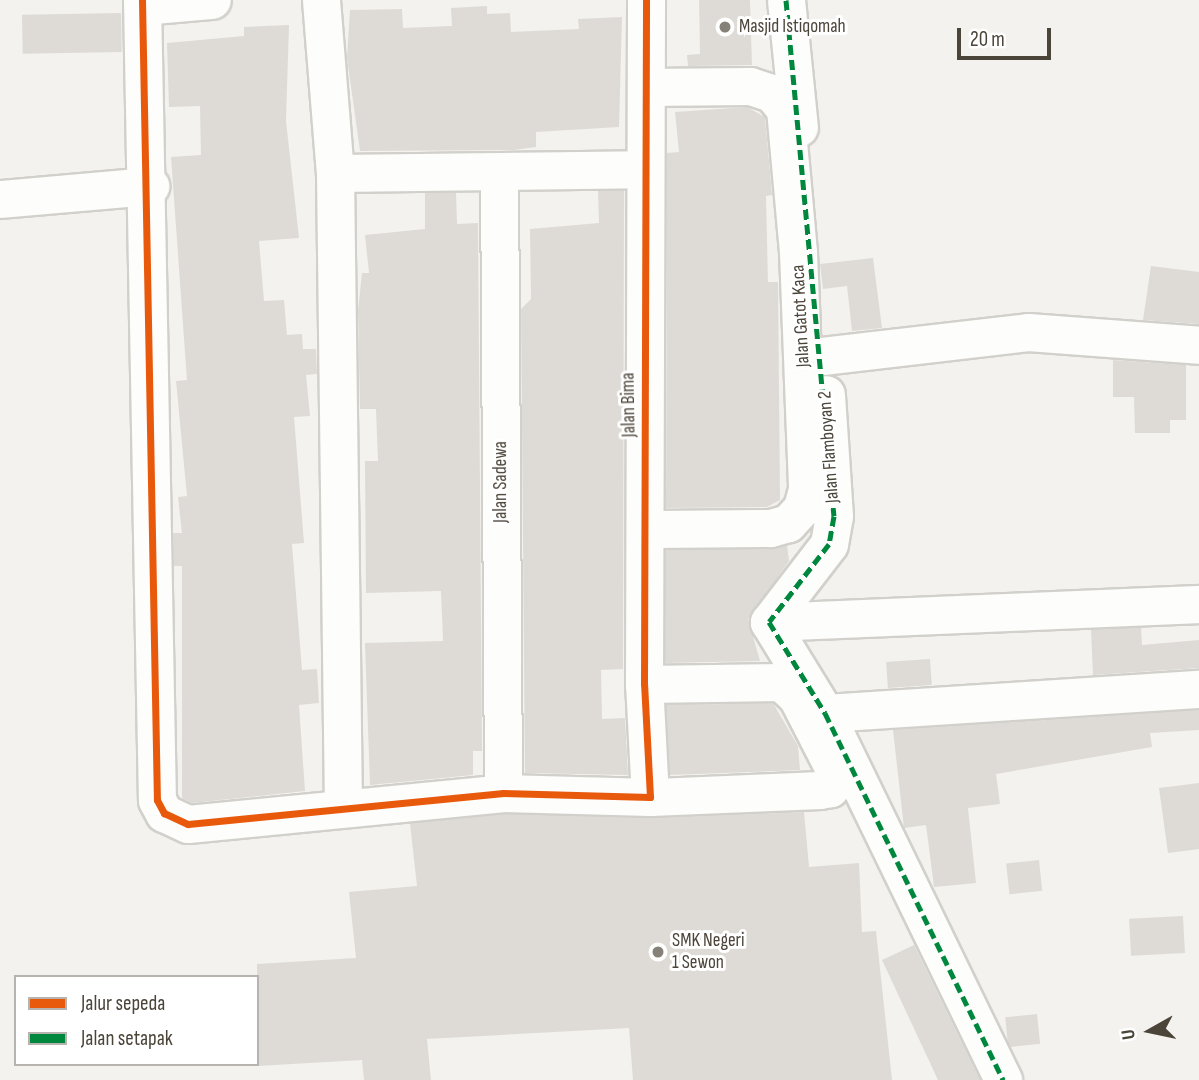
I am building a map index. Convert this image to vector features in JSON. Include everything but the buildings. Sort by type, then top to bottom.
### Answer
[{"type":"street","points":[[212,0],[143,3],[150,187],[157,800],[164,813],[188,824],[503,793],[644,797],[830,788],[835,771],[797,697],[781,682],[644,684]]},
{"type":"street","points":[[321,0],[335,173],[343,808]]},
{"type":"street","name":"Jalan Bima","points":[[644,797],[646,529],[642,169],[646,0]]},
{"type":"street","name":"Jalan Flamboyan 2","points":[[769,622],[829,544],[832,465],[786,0]]},
{"type":"street","name":"Jalan Gatot Kaca","points":[[646,87],[750,86],[772,93],[785,109],[798,252],[807,489],[802,508],[788,523],[770,528],[646,529]]},
{"type":"street","points":[[335,173],[642,169]]},
{"type":"street","name":"Jalan Sadewa","points":[[499,171],[503,793]]},
{"type":"street","points":[[0,199],[150,187]]},
{"type":"street","points":[[822,356],[1028,332],[1199,345]]},
{"type":"street","points":[[1003,1080],[825,713],[769,622],[1199,604]]},
{"type":"street","points":[[825,713],[1199,689]]},
{"type":"marked path","points":[[786,0],[834,516],[829,544],[769,622],[825,713],[1003,1080]]},
{"type":"cycle path","points":[[142,0],[157,800],[164,813],[188,824],[503,793],[650,797],[644,684],[646,0]]},
{"type":"place","name":"Masjid Istiqomah","points":[[725,27]]},
{"type":"place","name":"SMK Negeri 1 Sewon","points":[[658,952]]}]
